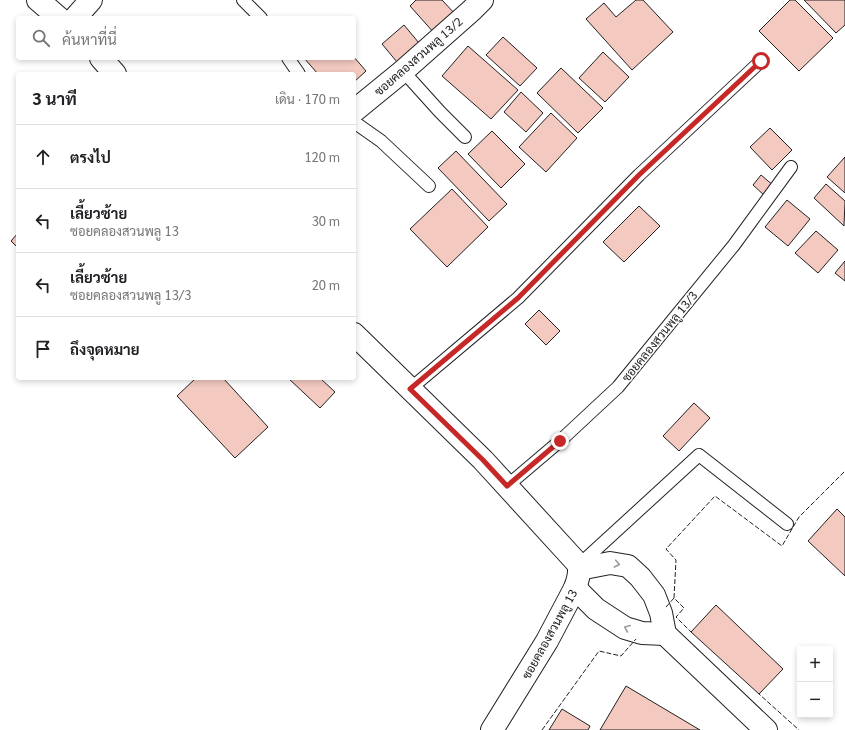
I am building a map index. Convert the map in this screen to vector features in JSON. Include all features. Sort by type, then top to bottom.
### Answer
[{"type":"street","points":[[38,0],[57,16]]},
{"type":"street","points":[[77,16],[91,0]]},
{"type":"street","name":"ซอยคลองสวนพลู 13/2","points":[[356,109],[403,71],[482,0]]},
{"type":"street","points":[[103,60],[113,72]]},
{"type":"street","points":[[356,336],[483,460],[507,486],[578,574],[596,609],[625,628],[642,633],[664,634]]},
{"type":"street","points":[[578,574],[610,563],[628,566],[640,577],[654,595],[661,613],[664,634],[766,730]]},
{"type":"street","name":"ซอยคลองสวนพลู 13","points":[[492,730],[548,641],[578,574]]},
{"type":"lane","points":[[244,0],[259,16]]},
{"type":"lane","points":[[289,60],[298,72]]},
{"type":"lane","points":[[410,389],[518,298],[639,175],[761,61]]},
{"type":"lane","points":[[403,71],[465,137]]},
{"type":"lane","points":[[356,123],[381,141],[428,186]]},
{"type":"lane","name":"ซอยคลองสวนพลู 13/3","points":[[507,486],[560,441],[618,388],[734,245],[791,167]]},
{"type":"lane","points":[[578,574],[699,455],[787,524]]},
{"type":"building","points":[[416,0],[442,0],[456,15],[435,34],[410,6]]},
{"type":"building","points":[[636,0],[643,0],[673,32],[632,70],[586,19],[604,3],[616,17]]},
{"type":"building","points":[[790,0],[795,0],[833,38],[799,71],[759,31]]},
{"type":"building","points":[[804,0],[845,0],[845,25],[836,33]]},
{"type":"building","points":[[404,25],[419,43],[397,62],[382,44]]},
{"type":"building","points":[[503,37],[537,68],[520,86],[486,55]]},
{"type":"building","points":[[468,46],[518,90],[491,119],[442,76]]},
{"type":"building","points":[[603,52],[629,77],[605,102],[579,78]]},
{"type":"building","points":[[356,59],[366,71],[356,80],[356,72],[316,72],[306,60]]},
{"type":"building","points":[[561,68],[603,108],[578,133],[537,93]]},
{"type":"building","points":[[521,92],[543,113],[526,132],[504,112]]},
{"type":"building","points":[[551,113],[577,138],[546,172],[519,147]]},
{"type":"building","points":[[770,128],[792,150],[772,170],[750,147]]},
{"type":"building","points":[[492,131],[525,164],[501,188],[468,154]]},
{"type":"building","points":[[456,151],[507,204],[489,221],[438,168]]},
{"type":"building","points":[[845,157],[845,193],[827,177]]},
{"type":"building","points":[[761,175],[774,186],[765,196],[753,185]]},
{"type":"building","points":[[826,184],[845,201],[844,226],[814,198]]},
{"type":"building","points":[[452,189],[488,227],[447,267],[410,229]]},
{"type":"building","points":[[787,200],[810,219],[788,246],[765,227]]},
{"type":"building","points":[[639,206],[660,226],[624,262],[603,242]]},
{"type":"building","points":[[816,231],[838,250],[818,273],[795,253]]},
{"type":"building","points":[[16,235],[16,246],[11,241]]},
{"type":"building","points":[[845,261],[845,281],[835,273]]},
{"type":"building","points":[[539,310],[560,331],[546,345],[525,324]]},
{"type":"building","points":[[194,380],[225,380],[268,427],[235,458],[177,396]]},
{"type":"building","points":[[290,380],[322,380],[335,392],[320,408]]},
{"type":"building","points":[[694,403],[710,418],[679,451],[663,436]]},
{"type":"building","points":[[837,509],[845,517],[845,576],[808,541]]},
{"type":"building","points":[[716,605],[783,669],[759,694],[691,632]]},
{"type":"building","points":[[626,686],[700,730],[600,730]]},
{"type":"building","points":[[562,709],[590,726],[588,730],[549,730]]},
{"type":"fence","points":[[674,598],[676,560],[666,549],[715,496],[782,546],[799,517],[845,471]]},
{"type":"fence","points":[[666,607],[674,598],[684,608],[676,617],[691,632],[693,630]]},
{"type":"fence","points":[[542,730],[599,651],[621,656],[636,639]]},
{"type":"fence","points":[[761,692],[759,694],[799,730]]},
{"type":"route","points":[[560,441],[507,486],[483,460],[410,389],[518,298],[639,175],[761,61]]}]
